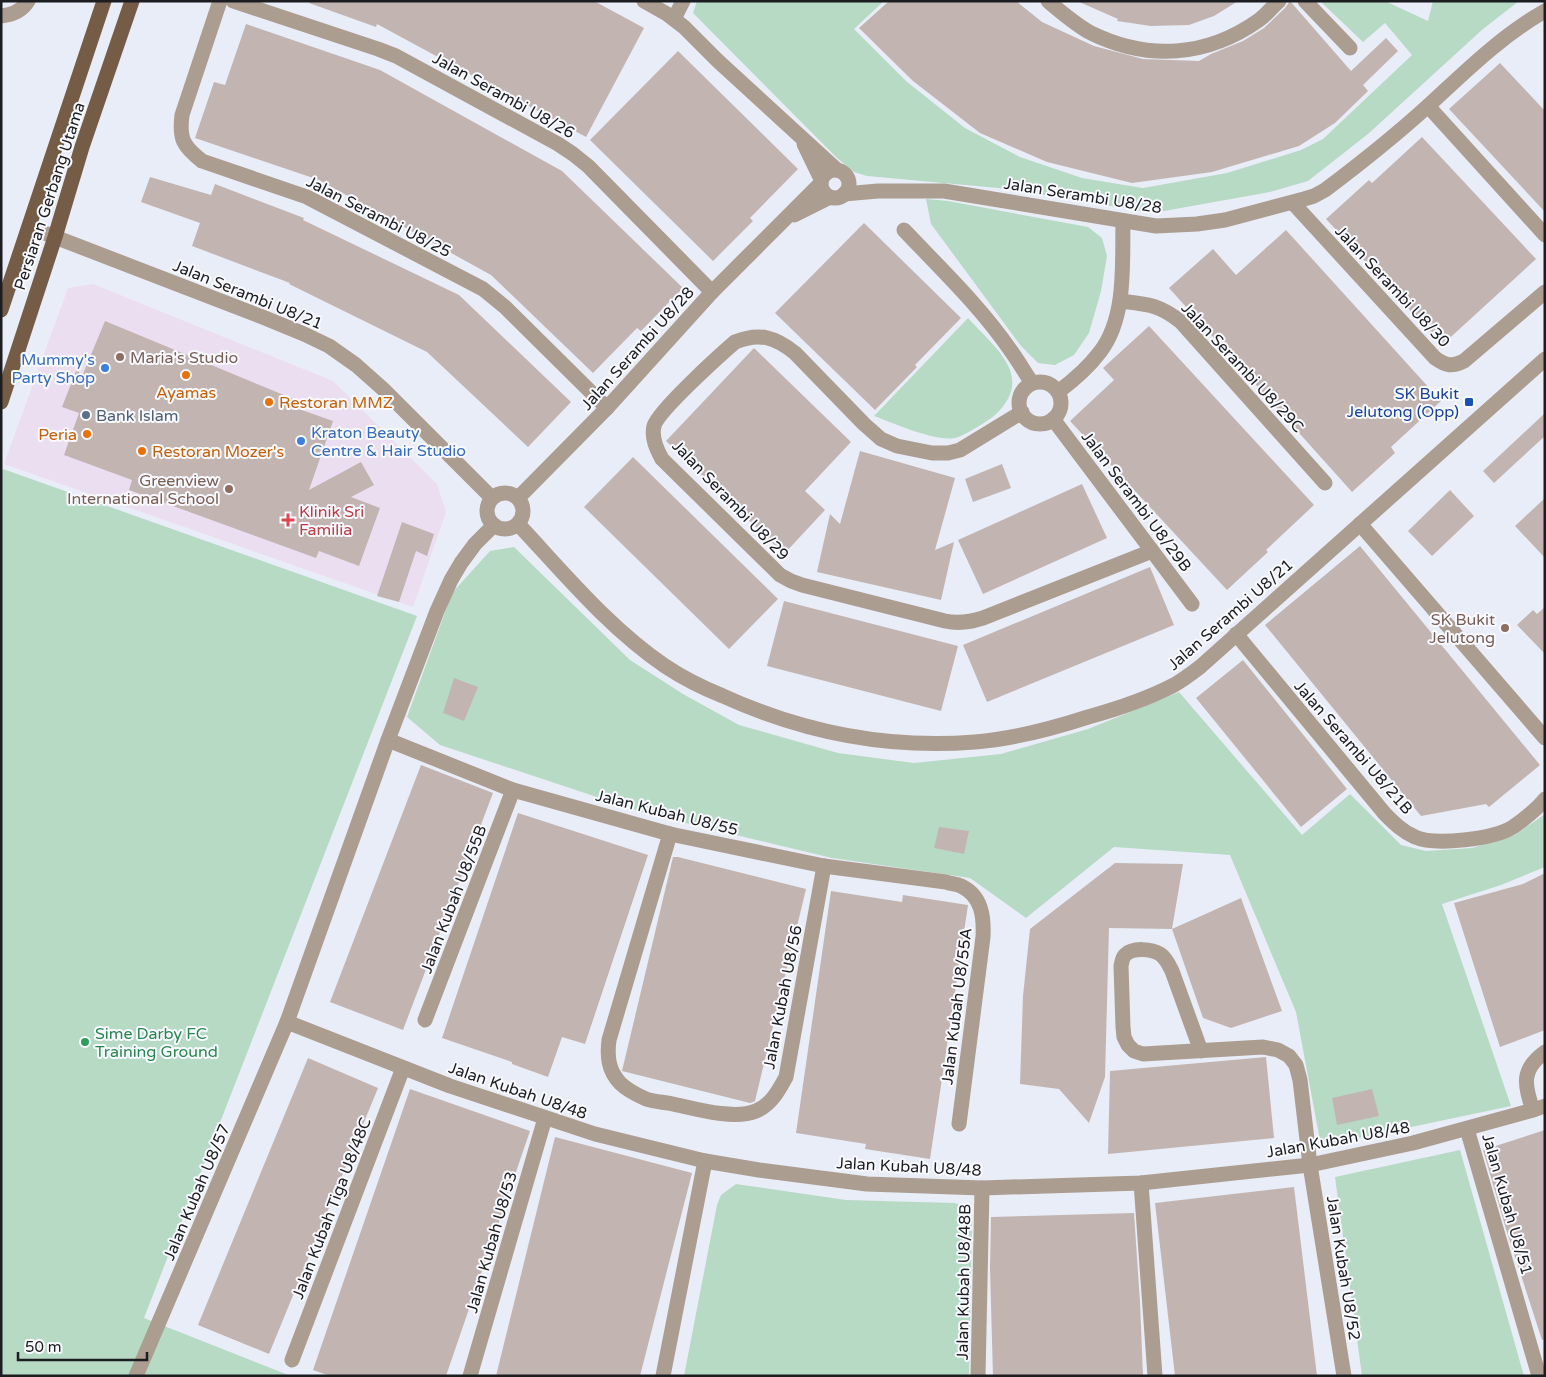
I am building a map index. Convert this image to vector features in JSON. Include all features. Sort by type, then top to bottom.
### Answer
[{"type":"main road","name":"Persiaran Gerbang Utama","points":[[1,310],[104,1]]},
{"type":"main road","name":"Persiaran Gerbang Utama","points":[[1,402],[55,237],[82,147],[132,1]]},
{"type":"street","points":[[1,16],[13,14],[26,6],[28,1]]},
{"type":"street","name":"Jalan Serambi U8/25","points":[[220,1],[182,115],[180,130],[183,142],[190,151],[202,161],[307,197],[483,289],[504,307],[607,408]]},
{"type":"street","name":"Jalan Serambi U8/26","points":[[233,1],[396,56],[558,144],[588,166],[712,292]]},
{"type":"street","name":"Jalan Serambi U8/28","points":[[644,1],[674,20],[702,43],[718,61],[842,174],[878,191]]},
{"type":"street","points":[[674,20],[683,1]]},
{"type":"street","points":[[1048,1],[1070,19],[1091,32],[1139,50],[1163,52],[1192,50],[1217,43],[1240,32],[1260,19],[1278,1]]},
{"type":"street","points":[[1305,1],[1350,48]]},
{"type":"street","name":"Jalan Serambi U8/28","points":[[781,221],[837,196],[878,191],[944,191],[1156,226],[1197,224],[1225,220],[1292,203],[1314,196],[1325,190],[1428,106],[1479,58],[1520,26],[1545,11]]},
{"type":"street","points":[[1428,106],[1545,235]]},
{"type":"street","points":[[800,136],[821,181],[823,192],[837,196],[848,186],[842,174],[829,171],[821,181]]},
{"type":"street","name":"Jalan Serambi U8/28","points":[[518,498],[607,408],[712,292],[821,181]]},
{"type":"street","name":"Jalan Serambi U8/30","points":[[1292,203],[1435,358],[1442,363],[1456,365],[1464,361],[1545,292]]},
{"type":"street","points":[[1058,392],[1078,377],[1101,352],[1110,336],[1120,302],[1123,221]]},
{"type":"street","name":"Jalan Serambi U8/21","points":[[29,227],[265,318],[329,346],[356,365],[383,389],[492,498]]},
{"type":"street","points":[[904,230],[990,324],[1011,350],[1032,383]]},
{"type":"street","name":"Jalan Serambi U8/29C","points":[[1120,302],[1159,307],[1170,313],[1326,482]]},
{"type":"street","name":"Jalan Serambi U8/29","points":[[1022,412],[978,440],[954,452],[932,454],[897,446],[881,439],[864,424],[783,343],[772,338],[747,337],[735,342],[724,351],[662,412],[654,427],[654,437],[656,449],[662,459],[780,575],[802,585],[957,624],[983,618],[1152,551]]},
{"type":"street","name":"Jalan Serambi U8/21","points":[[518,524],[604,616],[635,643],[666,666],[704,688],[759,712],[796,725],[840,735],[880,741],[921,743],[975,742],[1024,734],[1076,721],[1139,700],[1176,684],[1200,667],[1545,359]]},
{"type":"street","points":[[1032,383],[1049,384],[1058,392],[1061,403],[1060,409],[1053,419],[1042,424],[1026,417],[1020,406],[1020,399],[1026,387],[1032,383]]},
{"type":"street","name":"Jalan Serambi U8/29B","points":[[1053,419],[1192,604]]},
{"type":"street","points":[[502,493],[508,493],[518,498],[523,508],[518,524],[506,529],[494,525],[488,515],[488,503],[492,498],[502,493]]},
{"type":"street","points":[[1360,524],[1545,738]]},
{"type":"street","name":"Jalan Kubah U8/57","points":[[136,1376],[287,1022],[388,740],[437,611],[461,562],[475,544],[494,525]]},
{"type":"street","name":"Jalan Serambi U8/21B","points":[[1236,634],[1385,814],[1400,828],[1417,838],[1441,842],[1486,837],[1512,828],[1545,799]]},
{"type":"street","name":"Jalan Kubah U8/55","points":[[388,740],[513,790],[670,834],[824,866],[946,882]]},
{"type":"street","name":"Jalan Kubah U8/55B","points":[[425,1020],[513,790]]},
{"type":"street","name":"Jalan Kubah U8/56","points":[[670,834],[609,1040],[608,1055],[611,1070],[620,1082],[632,1092],[648,1099],[724,1113],[741,1114],[756,1111],[768,1104],[777,1094],[786,1077],[824,866]]},
{"type":"street","name":"Jalan Kubah U8/55A","points":[[946,882],[961,886],[972,895],[980,906],[984,920],[959,1124]]},
{"type":"street","name":"Jalan Kubah U8/52","points":[[1201,1051],[1167,962],[1161,955],[1153,952],[1142,950],[1127,953],[1123,958],[1121,966],[1122,1027],[1124,1037],[1134,1051],[1143,1054],[1201,1051],[1264,1047],[1278,1050],[1289,1056],[1296,1065],[1300,1080],[1310,1165],[1344,1376]]},
{"type":"street","name":"Jalan Kubah U8/48","points":[[287,1022],[450,1086],[595,1134],[705,1161],[867,1184],[982,1188],[1141,1183],[1310,1165],[1375,1152],[1467,1129],[1539,1108]]},
{"type":"street","points":[[1539,1108],[1527,1094],[1526,1082],[1528,1068],[1545,1052]]},
{"type":"street","name":"Jalan Kubah Tiga U8/48C","points":[[292,1360],[403,1068]]},
{"type":"street","name":"Jalan Kubah U8/53","points":[[470,1376],[545,1118]]},
{"type":"street","name":"Jalan Kubah U8/51","points":[[1467,1129],[1539,1376]]},
{"type":"street","points":[[663,1376],[705,1161]]},
{"type":"street","points":[[1141,1183],[1155,1376]]},
{"type":"street","name":"Jalan Kubah U8/48B","points":[[978,1376],[982,1188]]},
{"type":"shaded area","points":[[93,284],[333,381],[437,484],[446,512],[413,607],[4,464],[68,288]]},
{"type":"green space","points":[[697,1],[884,1],[854,29],[906,81],[965,128],[1020,157],[1082,178],[1143,188],[1227,173],[1301,150],[1323,139],[1412,55],[1385,23],[1363,42],[1320,1],[1385,1],[1428,21],[1433,1],[1519,1],[1483,29],[1368,134],[1308,181],[1270,192],[1153,213],[1009,189],[867,176],[854,172],[837,158],[693,13]]},
{"type":"green space","points":[[926,199],[948,201],[1088,227],[1102,238],[1107,256],[1101,291],[1089,333],[1074,355],[1055,365],[1038,363],[1021,346],[931,224]]},
{"type":"green space","points":[[968,318],[999,352],[1012,376],[1012,388],[1007,401],[995,415],[955,438],[937,437],[914,431],[874,416]]},
{"type":"green space","points":[[3,469],[417,616],[144,1318],[291,1376],[1,1376],[1,474]]},
{"type":"green space","points":[[514,547],[630,660],[683,694],[739,725],[838,753],[914,763],[1001,754],[1088,729],[1179,692],[1302,835],[1350,794],[1401,845],[1426,851],[1472,848],[1515,835],[1545,814],[1545,867],[1501,885],[1442,904],[1511,1106],[1321,1146],[1296,1012],[1230,855],[1114,847],[1026,918],[970,878],[832,858],[648,814],[440,745],[407,717],[452,593],[490,551]]},
{"type":"green space","points":[[1460,1150],[1524,1376],[1362,1376],[1335,1177]]},
{"type":"green space","points":[[736,1184],[846,1200],[955,1203],[967,1208],[972,1222],[969,1376],[684,1376],[717,1205],[721,1195]]},
{"type":"building","points":[[310,1],[594,1],[644,28],[586,137],[377,24],[376,27],[309,3]]},
{"type":"building","points":[[889,1],[1016,1],[1042,22],[1094,46],[1143,59],[1199,61],[1243,41],[1264,28],[1290,1],[1351,71],[1386,38],[1398,51],[1363,85],[1368,91],[1335,123],[1299,146],[1212,172],[1132,183],[1047,162],[980,133],[913,81],[859,28]]},
{"type":"building","points":[[1077,1],[1238,1],[1214,16],[1189,25],[1151,26],[1117,21],[1118,19]]},
{"type":"building","points":[[246,24],[380,70],[562,171],[683,288],[641,331],[637,328],[593,373],[491,275],[319,180],[195,138],[214,82],[225,85]]},
{"type":"building","points":[[678,51],[798,169],[750,218],[753,221],[713,261],[590,140]]},
{"type":"building","points":[[1500,63],[1545,111],[1545,212],[1449,109]]},
{"type":"building","points":[[1422,137],[1536,259],[1442,345],[1326,219],[1369,180],[1372,183]]},
{"type":"building","points":[[150,177],[211,195],[215,184],[304,218],[303,220],[459,295],[571,402],[528,447],[427,352],[290,283],[192,246],[200,223],[141,202]]},
{"type":"building","points":[[864,223],[961,318],[915,365],[917,367],[875,410],[775,313]]},
{"type":"building","points":[[1286,230],[1441,401],[1391,447],[1395,453],[1352,492],[1169,288],[1213,249],[1236,275]]},
{"type":"building","points":[[105,321],[296,400],[296,408],[333,421],[309,490],[361,462],[374,485],[351,497],[380,508],[359,566],[319,551],[316,558],[129,490],[132,480],[64,455],[79,413],[62,407],[76,371],[83,374]]},
{"type":"building","points":[[1149,326],[1314,505],[1227,590],[1070,421],[1114,380],[1103,368]]},
{"type":"building","points":[[754,348],[851,442],[805,491],[825,510],[784,554],[666,441]]},
{"type":"building","points":[[1545,413],[1545,436],[1494,483],[1483,471]]},
{"type":"building","points":[[860,451],[955,478],[935,550],[954,542],[941,600],[817,572],[830,514],[840,524]]},
{"type":"building","points":[[633,457],[778,599],[729,649],[584,507]]},
{"type":"building","points":[[1002,464],[1011,488],[973,502],[965,479]]},
{"type":"building","points":[[1082,484],[1107,538],[983,594],[958,540]]},
{"type":"building","points":[[1450,490],[1474,516],[1432,556],[1408,531]]},
{"type":"building","points":[[1545,498],[1545,558],[1515,526]]},
{"type":"building","points":[[402,522],[434,534],[427,556],[416,551],[399,602],[377,596]]},
{"type":"building","points":[[1360,546],[1540,765],[1489,807],[1486,804],[1421,816],[1265,625]]},
{"type":"building","points":[[1150,567],[1174,625],[987,702],[963,645]]},
{"type":"building","points":[[784,601],[958,646],[941,711],[767,666]]},
{"type":"building","points":[[1545,607],[1545,654],[1517,625],[1533,610],[1537,614]]},
{"type":"building","points":[[1243,660],[1347,789],[1301,827],[1196,698]]},
{"type":"building","points":[[454,678],[478,687],[464,721],[443,713]]},
{"type":"building","points":[[421,765],[493,793],[403,1030],[330,1002]]},
{"type":"building","points":[[518,813],[648,855],[585,1044],[562,1037],[548,1077],[512,1064],[512,1062],[442,1038]]},
{"type":"building","points":[[939,827],[969,831],[964,854],[934,848]]},
{"type":"building","points":[[673,857],[806,889],[755,1101],[750,1103],[622,1071]]},
{"type":"building","points":[[1115,863],[1183,864],[1172,929],[1109,928],[1105,1077],[1089,1123],[1059,1089],[1020,1084],[1023,996],[1030,929]]},
{"type":"building","points":[[1545,873],[1545,1030],[1500,1047],[1454,903],[1523,884]]},
{"type":"building","points":[[831,891],[902,902],[903,895],[968,905],[930,1159],[865,1149],[866,1144],[796,1133]]},
{"type":"building","points":[[1241,898],[1282,1011],[1231,1028],[1203,1018],[1172,929]]},
{"type":"building","points":[[1266,1057],[1274,1138],[1108,1154],[1110,1071]]},
{"type":"building","points":[[308,1058],[378,1088],[269,1354],[198,1325]]},
{"type":"building","points":[[410,1089],[530,1131],[446,1376],[330,1376],[313,1370]]},
{"type":"building","points":[[1372,1089],[1379,1116],[1337,1125],[1332,1098]]},
{"type":"building","points":[[1545,1130],[1545,1339],[1542,1340],[1483,1150]]},
{"type":"building","points":[[555,1137],[692,1173],[640,1376],[496,1376]]},
{"type":"building","points":[[1294,1187],[1317,1376],[1175,1376],[1155,1203]]},
{"type":"building","points":[[1134,1213],[1143,1376],[993,1376],[990,1268],[991,1217]]},
{"type":"place","name":"Maria's Studio","points":[[120,357]]},
{"type":"place","name":"Mummy's Party Shop","points":[[105,368]]},
{"type":"place","name":"Ayamas","points":[[186,375]]},
{"type":"place","name":"Restoran MMZ","points":[[269,402]]},
{"type":"place","name":"SK Bukit Jelutong (Opp)","points":[[1469,402]]},
{"type":"place","name":"Bank Islam","points":[[86,415]]},
{"type":"place","name":"Peria","points":[[87,434]]},
{"type":"place","name":"Kraton Beauty Centre & Hair Studio","points":[[301,441]]},
{"type":"place","name":"Restoran Mozer's","points":[[142,451]]},
{"type":"place","name":"Greenview International School","points":[[229,489]]},
{"type":"place","name":"Klinik Sri Familia","points":[[288,520]]},
{"type":"place","name":"SK Bukit Jelutong","points":[[1505,628]]},
{"type":"place","name":"Sime Darby FC Training Ground","points":[[85,1042]]}]
